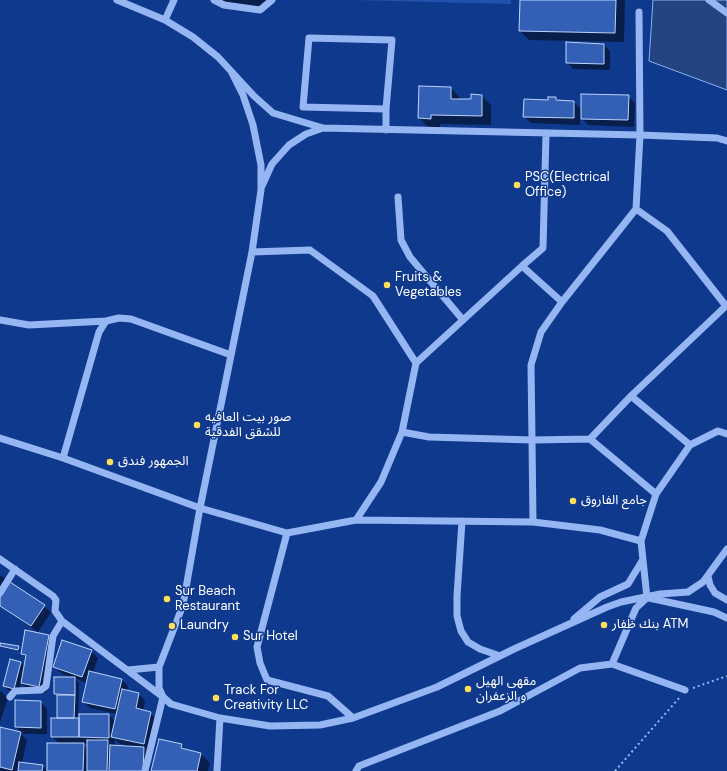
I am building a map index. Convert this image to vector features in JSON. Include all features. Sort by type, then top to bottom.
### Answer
[{"type":"street","points":[[117,0],[165,20],[193,37],[218,57],[232,73],[273,113],[323,128],[640,135],[717,138],[727,141]]},
{"type":"street","points":[[165,20],[174,0]]},
{"type":"street","points":[[214,0],[224,5],[260,10],[272,0]]},
{"type":"street","points":[[709,0],[727,13]]},
{"type":"street","points":[[533,522],[531,365],[541,332],[562,302],[636,209],[640,135],[639,12]]},
{"type":"street","points":[[386,109],[303,107],[309,38],[392,40],[386,109],[386,130]]},
{"type":"street","points":[[146,771],[163,697],[159,688],[159,667],[183,605],[200,508],[252,252],[260,190],[261,165],[253,125],[243,95],[232,73]]},
{"type":"street","points":[[260,190],[272,164],[288,145],[306,134],[323,128]]},
{"type":"street","points":[[356,520],[381,482],[402,432],[416,363],[543,248],[546,134]]},
{"type":"street","points":[[398,197],[401,240],[410,257],[463,320]]},
{"type":"street","points":[[590,439],[631,396],[727,305],[667,231],[636,209]]},
{"type":"street","points":[[252,252],[310,250],[373,296],[416,363]]},
{"type":"street","points":[[522,266],[562,302]]},
{"type":"street","points":[[0,320],[29,325],[106,321],[119,318],[131,319],[231,355]]},
{"type":"street","points":[[64,458],[99,332],[106,321]]},
{"type":"street","points":[[631,396],[690,445]]},
{"type":"street","points":[[647,598],[641,541],[656,494],[690,445],[718,431],[727,434]]},
{"type":"street","points":[[402,432],[429,437],[532,440],[590,439],[656,494]]},
{"type":"street","points":[[0,438],[64,458],[200,508],[287,533],[356,520],[533,522],[600,530],[641,541]]},
{"type":"street","points":[[462,521],[457,596],[457,616],[461,631],[468,642],[500,656]]},
{"type":"street","points":[[287,533],[257,647],[260,663],[268,680],[328,696],[353,718]]},
{"type":"street","points":[[0,559],[53,596],[56,600],[55,611],[62,621],[171,704],[220,718],[270,726],[320,725],[353,718],[437,687],[566,625],[621,602],[647,598],[660,594],[688,592],[699,586],[727,549]]},
{"type":"street","points":[[566,625],[600,597],[628,584],[642,561]]},
{"type":"street","points":[[0,593],[15,569]]},
{"type":"street","points":[[708,576],[710,585],[716,593],[727,600]]},
{"type":"street","points":[[647,598],[714,612],[727,618]]},
{"type":"street","points":[[612,664],[636,608],[647,598]]},
{"type":"street","points":[[10,697],[15,691],[41,690],[46,686],[48,680],[48,663],[53,636],[62,621]]},
{"type":"street","points":[[356,771],[359,766],[500,711],[580,668],[612,664],[686,690]]},
{"type":"street","points":[[128,670],[159,667]]},
{"type":"street","points":[[218,771],[220,718]]},
{"type":"path","points":[[615,771],[686,690],[727,676]]},
{"type":"shaded area","points":[[354,0],[511,0],[511,4]]},
{"type":"shaded area","points":[[653,0],[727,0],[727,90],[649,61]]},
{"type":"building","points":[[520,0],[616,0],[615,33],[519,31]]},
{"type":"building","points":[[566,42],[604,44],[604,64],[566,63]]},
{"type":"building","points":[[419,86],[451,87],[451,99],[471,99],[471,94],[482,95],[482,116],[431,115],[431,119],[418,118]]},
{"type":"building","points":[[581,94],[629,95],[628,120],[581,119]]},
{"type":"building","points":[[548,97],[556,97],[556,100],[574,101],[574,118],[523,117],[524,99],[548,100]]},
{"type":"building","points":[[10,582],[45,605],[31,626],[0,606],[0,598]]},
{"type":"building","points":[[25,630],[49,635],[39,687],[21,683],[26,655],[21,654]]},
{"type":"building","points":[[62,640],[92,650],[82,677],[53,667]]},
{"type":"building","points":[[0,643],[19,646],[18,650],[0,646]]},
{"type":"building","points":[[10,659],[21,662],[14,689],[3,686]]},
{"type":"building","points":[[89,671],[122,679],[115,709],[82,702]]},
{"type":"building","points":[[54,677],[75,677],[75,695],[54,694]]},
{"type":"building","points":[[122,689],[139,693],[136,708],[151,712],[144,744],[111,737]]},
{"type":"building","points":[[57,695],[75,695],[74,718],[57,718]]},
{"type":"building","points":[[15,700],[41,701],[41,728],[15,727]]},
{"type":"building","points":[[79,714],[109,714],[109,738],[79,737]]},
{"type":"building","points":[[51,718],[79,718],[79,737],[51,737]]},
{"type":"building","points":[[0,727],[21,732],[12,770],[0,767]]},
{"type":"building","points":[[159,739],[182,744],[181,748],[201,753],[197,771],[151,771]]},
{"type":"building","points":[[87,740],[108,740],[107,771],[87,771]]},
{"type":"building","points":[[47,743],[84,743],[83,771],[47,771]]},
{"type":"building","points":[[110,745],[144,747],[143,771],[109,771]]},
{"type":"building","points":[[19,762],[43,765],[42,771],[18,771]]},
{"type":"place","name":"PSC(Electrical Office)","points":[[517,185]]},
{"type":"place","name":"Fruits & Vegetables","points":[[387,285]]},
{"type":"place","name":"صور بيت العافيه للشقق الفدقية","points":[[197,425]]},
{"type":"place","name":"الجمهور فندق","points":[[110,462]]},
{"type":"place","name":"جامع الفاروق","points":[[573,501]]},
{"type":"place","name":"Sur Beach Restaurant","points":[[167,599]]},
{"type":"place","name":"بنك ظفار ATM","points":[[604,625]]},
{"type":"place","name":"Laundry","points":[[172,626]]},
{"type":"place","name":"Sur Hotel","points":[[235,637]]},
{"type":"place","name":"مقهى الهيل و الزعفران","points":[[468,689]]},
{"type":"place","name":"Track For Creativity LLC","points":[[216,698]]}]
